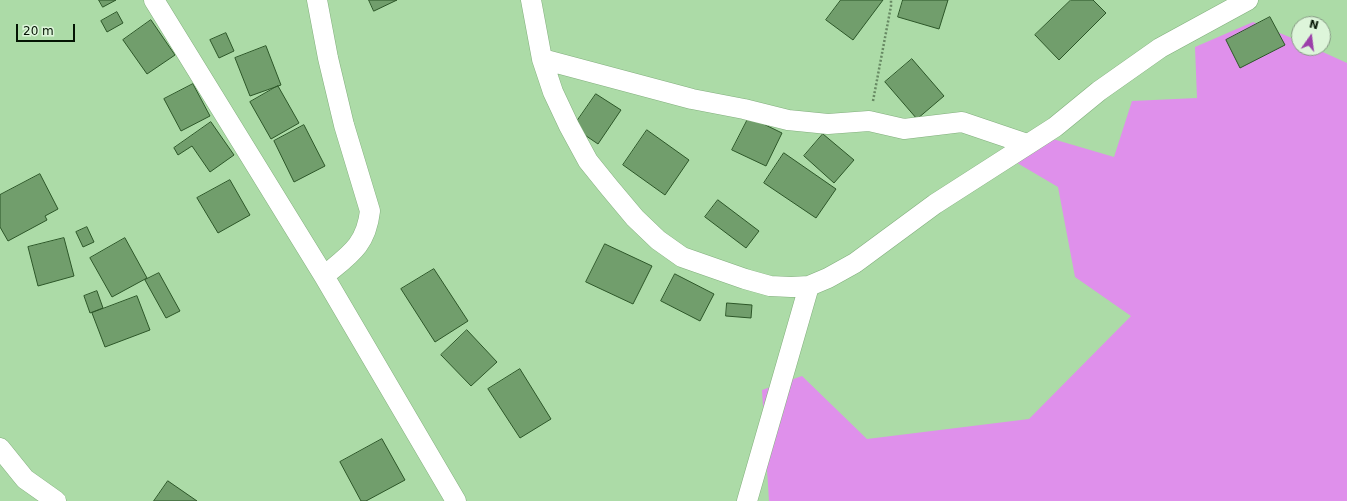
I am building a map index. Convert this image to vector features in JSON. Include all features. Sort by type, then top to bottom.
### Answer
[{"type":"street","points":[[154,0],[324,276],[456,501]]},
{"type":"street","points":[[317,0],[328,58],[344,125],[370,211],[368,225],[355,250],[324,276]]},
{"type":"street","points":[[531,0],[542,59],[553,92],[569,126],[588,161],[635,218],[658,240],[682,257],[770,286],[791,287],[809,286],[828,278],[855,263],[935,204],[1055,127],[1099,91],[1160,48],[1248,0]]},
{"type":"street","points":[[542,59],[692,99],[744,109],[788,120],[828,124],[869,122],[904,129],[962,122],[1027,144]]},
{"type":"street","points":[[747,501],[809,286]]},
{"type":"street","points":[[0,448],[26,479],[56,501]]},
{"type":"path","points":[[869,122],[891,0]]},
{"type":"shaded area","points":[[1253,22],[1291,38],[1291,56],[1331,56],[1347,63],[1347,501],[769,501],[762,390],[802,376],[867,439],[1029,419],[1131,316],[1075,277],[1058,187],[1007,157],[1029,132],[1114,157],[1132,101],[1197,98],[1195,47]]},
{"type":"building","points":[[99,0],[116,0],[103,7]]},
{"type":"building","points":[[369,0],[397,0],[374,11]]},
{"type":"building","points":[[841,0],[883,0],[853,40],[826,20]]},
{"type":"building","points":[[903,0],[948,0],[939,29],[898,17]]},
{"type":"building","points":[[1071,0],[1093,0],[1106,13],[1059,60],[1035,35]]},
{"type":"building","points":[[117,12],[123,23],[107,32],[101,21]]},
{"type":"building","points":[[1270,17],[1285,45],[1240,68],[1226,40]]},
{"type":"building","points":[[151,20],[175,55],[147,74],[123,40]]},
{"type":"building","points":[[226,33],[234,51],[219,58],[210,40]]},
{"type":"building","points":[[266,46],[281,85],[250,96],[235,58]]},
{"type":"building","points":[[912,59],[944,96],[917,119],[885,82]]},
{"type":"building","points":[[193,84],[210,116],[181,131],[164,99]]},
{"type":"building","points":[[278,86],[299,123],[271,139],[250,102]]},
{"type":"building","points":[[596,94],[621,110],[598,144],[573,127]]},
{"type":"building","points":[[749,117],[782,133],[766,166],[732,150]]},
{"type":"building","points":[[211,122],[234,155],[210,172],[192,146],[178,155],[174,148]]},
{"type":"building","points":[[304,125],[325,166],[294,182],[274,141]]},
{"type":"building","points":[[647,130],[689,160],[665,195],[623,165]]},
{"type":"building","points":[[823,134],[854,160],[834,183],[804,156]]},
{"type":"building","points":[[784,153],[836,189],[816,218],[764,183]]},
{"type":"building","points":[[40,174],[58,209],[45,216],[47,220],[8,241],[0,227],[0,195]]},
{"type":"building","points":[[230,180],[250,215],[218,233],[197,198]]},
{"type":"building","points":[[718,200],[759,231],[746,248],[705,217]]},
{"type":"building","points":[[87,227],[94,242],[83,247],[76,232]]},
{"type":"building","points":[[64,238],[74,276],[38,286],[28,247]]},
{"type":"building","points":[[125,238],[147,278],[112,297],[90,258]]},
{"type":"building","points":[[605,244],[652,266],[633,304],[586,282]]},
{"type":"building","points":[[434,269],[468,321],[435,342],[401,289]]},
{"type":"building","points":[[159,273],[180,311],[166,318],[145,280]]},
{"type":"building","points":[[675,274],[714,294],[700,321],[661,301]]},
{"type":"building","points":[[97,291],[103,308],[90,313],[84,296]]},
{"type":"building","points":[[137,296],[150,330],[105,347],[92,313]]},
{"type":"building","points":[[727,303],[752,305],[751,318],[726,316]]},
{"type":"building","points":[[467,330],[497,362],[471,386],[441,355]]},
{"type":"building","points":[[520,369],[551,419],[520,438],[488,389]]},
{"type":"building","points":[[382,439],[405,480],[366,501],[361,501],[340,462]]},
{"type":"building","points":[[168,481],[197,501],[154,501]]}]
